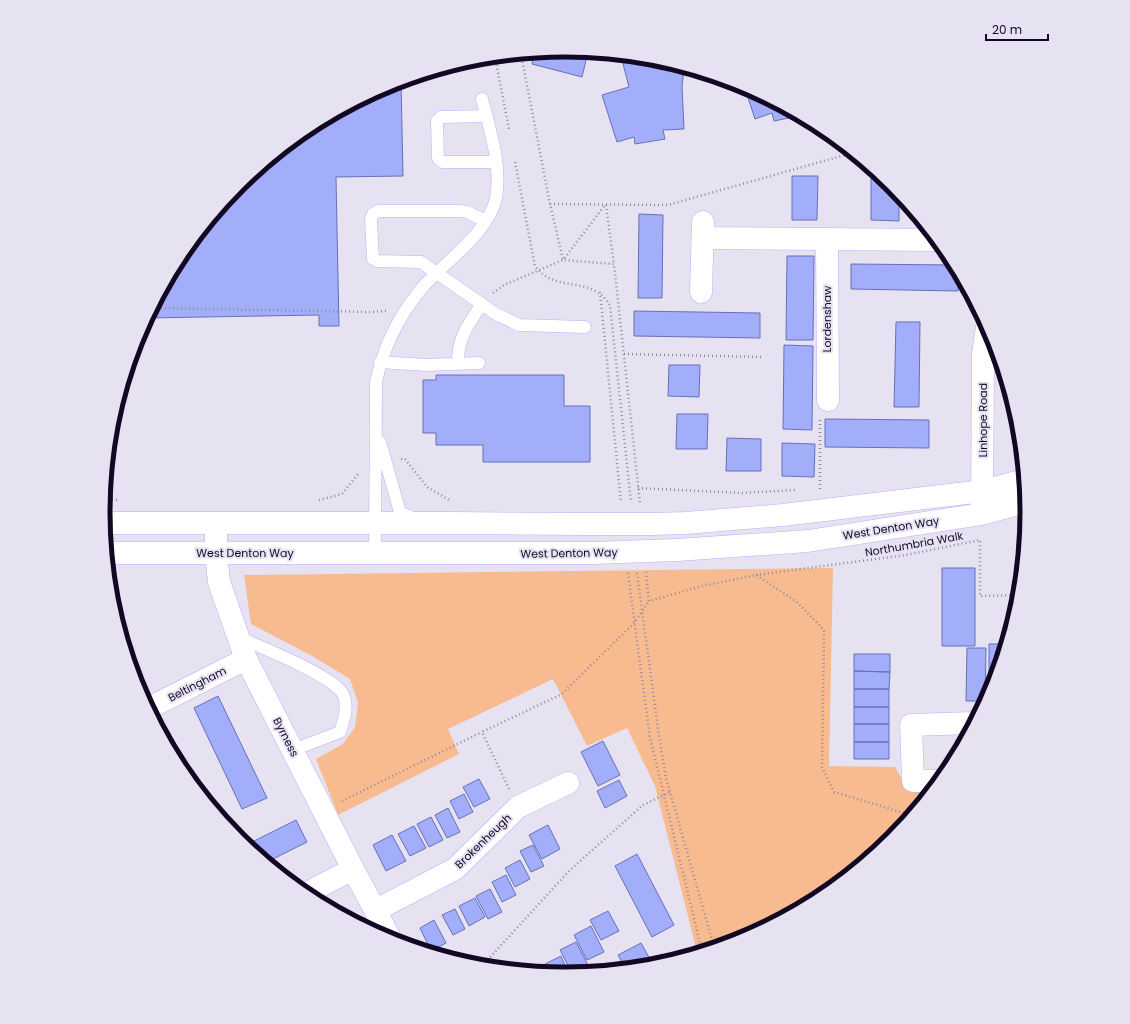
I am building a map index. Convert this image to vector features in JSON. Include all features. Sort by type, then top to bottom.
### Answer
[{"type":"street","points":[[701,292],[703,230],[827,239],[929,240]]},
{"type":"street","name":"Lordenshaw","points":[[827,239],[828,400]]},
{"type":"street","name":"Linhope Road","points":[[982,514],[990,354]]},
{"type":"street","points":[[110,523],[375,522],[584,524],[647,516],[686,523],[783,515],[983,491],[1019,481]]},
{"type":"street","name":"West Denton Way","points":[[112,553],[593,553],[677,550],[808,541],[982,514],[1020,504]]},
{"type":"street","name":"Byrness","points":[[216,523],[216,552],[219,582],[246,659],[353,869],[387,930]]},
{"type":"street","name":"Beltingham","points":[[154,706],[246,659]]},
{"type":"street","points":[[932,781],[914,781],[911,725],[967,724]]},
{"type":"street","name":"Brokenheugh","points":[[376,910],[455,869],[518,807],[568,783]]},
{"type":"street","points":[[312,890],[353,869]]},
{"type":"lane","points":[[375,553],[376,382],[380,362],[398,324],[408,308],[421,290],[486,221],[496,200],[496,162],[482,99]]},
{"type":"lane","points":[[487,116],[441,117],[437,121],[438,158],[442,162],[496,162]]},
{"type":"lane","points":[[486,221],[467,212],[460,211],[378,211],[373,214],[371,219],[373,259],[377,261],[422,262],[496,314],[519,325],[585,327]]},
{"type":"lane","points":[[458,364],[457,353],[463,332],[482,304]]},
{"type":"lane","points":[[380,362],[412,364],[479,363]]},
{"type":"lane","points":[[376,427],[400,512],[422,523]]},
{"type":"lane","points":[[238,636],[326,679],[341,692],[346,712],[340,732],[293,750]]},
{"type":"path","points":[[522,59],[550,204],[563,260]]},
{"type":"path","points":[[496,63],[510,135]]},
{"type":"path","points":[[550,204],[668,205],[846,155]]},
{"type":"path","points":[[514,158],[533,259],[539,271],[558,282],[592,288],[600,292],[610,305],[632,508]]},
{"type":"path","points":[[482,304],[504,285],[563,260],[606,204]]},
{"type":"path","points":[[606,204],[614,264],[638,488],[647,516]]},
{"type":"path","points":[[563,260],[614,264]]},
{"type":"path","points":[[600,292],[622,509]]},
{"type":"path","points":[[159,308],[371,312],[408,308]]},
{"type":"path","points":[[624,354],[763,357]]},
{"type":"path","points":[[813,489],[821,489],[820,406],[828,400]]},
{"type":"path","points":[[638,488],[742,493],[797,490]]},
{"type":"path","name":"Northumbria Walk","points":[[756,575],[906,555],[980,540],[980,596],[1012,595]]},
{"type":"path","points":[[637,568],[641,611],[658,736],[670,792],[713,942]]},
{"type":"path","points":[[645,569],[649,601]]},
{"type":"path","points":[[628,571],[650,738],[701,946]]},
{"type":"path","points":[[324,810],[562,694],[635,622],[649,601],[702,586],[756,575],[797,602],[824,630],[822,768],[834,792],[906,813]]},
{"type":"path","points":[[482,732],[518,807]]},
{"type":"path","points":[[488,960],[570,870],[643,805],[663,794],[670,792]]},
{"type":"shaded area","points":[[833,568],[829,766],[895,767],[908,790],[925,791],[887,834],[842,873],[818,890],[766,920],[711,943],[696,947],[655,786],[627,728],[587,746],[553,679],[448,729],[459,754],[338,815],[316,759],[343,744],[355,727],[358,703],[350,679],[314,657],[251,624],[244,575]]},
{"type":"building","points":[[533,58],[587,58],[582,77],[532,64]]},
{"type":"building","points":[[622,61],[684,73],[682,86],[684,129],[663,130],[665,139],[635,144],[634,137],[617,142],[602,95],[629,87]]},
{"type":"building","points":[[401,88],[403,176],[336,177],[339,326],[319,326],[319,315],[154,318],[171,284],[187,259],[204,235],[243,190],[288,151],[312,134],[364,104]]},
{"type":"building","points":[[747,96],[791,118],[774,121],[772,113],[755,119]]},
{"type":"building","points":[[871,175],[899,203],[899,221],[871,220]]},
{"type":"building","points":[[792,176],[818,176],[817,220],[792,220]]},
{"type":"building","points":[[639,214],[663,215],[662,298],[638,298]]},
{"type":"building","points":[[787,256],[814,256],[813,340],[786,340]]},
{"type":"building","points":[[851,264],[947,265],[958,282],[958,291],[851,289]]},
{"type":"building","points":[[634,311],[760,313],[760,338],[634,336]]},
{"type":"building","points":[[896,322],[920,322],[919,407],[894,407]]},
{"type":"building","points":[[784,345],[813,346],[812,430],[783,429]]},
{"type":"building","points":[[669,365],[700,365],[699,397],[668,396]]},
{"type":"building","points":[[436,375],[564,375],[564,406],[590,406],[590,462],[483,462],[483,445],[436,445],[436,433],[423,433],[423,380],[436,380]]},
{"type":"building","points":[[677,414],[708,414],[707,449],[676,449]]},
{"type":"building","points":[[825,419],[929,420],[929,448],[825,447]]},
{"type":"building","points":[[727,438],[761,439],[761,471],[726,471]]},
{"type":"building","points":[[782,443],[815,444],[814,477],[782,476]]},
{"type":"building","points":[[942,568],[975,568],[975,646],[942,646]]},
{"type":"building","points":[[989,644],[1000,644],[996,658],[989,676]]},
{"type":"building","points":[[967,648],[986,648],[985,685],[978,701],[966,701]]},
{"type":"building","points":[[854,654],[890,654],[890,672],[854,671]]},
{"type":"building","points":[[854,671],[890,672],[889,689],[854,689]]},
{"type":"building","points":[[854,689],[889,689],[889,707],[854,707]]},
{"type":"building","points":[[218,696],[267,798],[242,809],[194,708]]},
{"type":"building","points":[[854,707],[889,707],[889,724],[854,724]]},
{"type":"building","points":[[854,724],[889,724],[889,742],[854,742]]},
{"type":"building","points":[[603,741],[620,775],[598,786],[581,752]]},
{"type":"building","points":[[854,742],[889,742],[889,759],[854,759]]},
{"type":"building","points":[[479,779],[490,799],[474,807],[463,787]]},
{"type":"building","points":[[619,780],[627,796],[605,808],[597,791]]},
{"type":"building","points":[[464,794],[473,812],[459,819],[450,801]]},
{"type":"building","points":[[448,808],[460,832],[447,838],[435,815]]},
{"type":"building","points":[[431,817],[443,840],[429,847],[417,824]]},
{"type":"building","points":[[296,820],[307,842],[272,860],[252,842]]},
{"type":"building","points":[[548,825],[560,849],[542,859],[529,835]]},
{"type":"building","points":[[414,826],[426,848],[410,856],[398,834]]},
{"type":"building","points":[[392,835],[406,861],[386,871],[373,845]]},
{"type":"building","points":[[533,845],[544,866],[531,872],[520,851]]},
{"type":"building","points":[[637,854],[674,925],[652,937],[615,866]]},
{"type":"building","points":[[520,860],[530,879],[515,887],[505,868]]},
{"type":"building","points":[[506,875],[516,895],[502,902],[492,882]]},
{"type":"building","points":[[490,889],[502,912],[488,919],[476,896]]},
{"type":"building","points":[[475,898],[485,917],[469,926],[459,906]]},
{"type":"building","points":[[455,909],[465,929],[453,935],[442,915]]},
{"type":"building","points":[[608,911],[619,931],[601,940],[590,920]]},
{"type":"building","points":[[434,920],[446,943],[437,948],[428,946],[420,928]]},
{"type":"building","points":[[591,926],[604,952],[587,960],[574,935]]},
{"type":"building","points":[[576,942],[588,965],[569,967],[560,950]]},
{"type":"building","points":[[641,943],[650,959],[622,963],[618,955]]},
{"type":"building","points":[[561,956],[566,967],[546,966],[545,964]]}]
